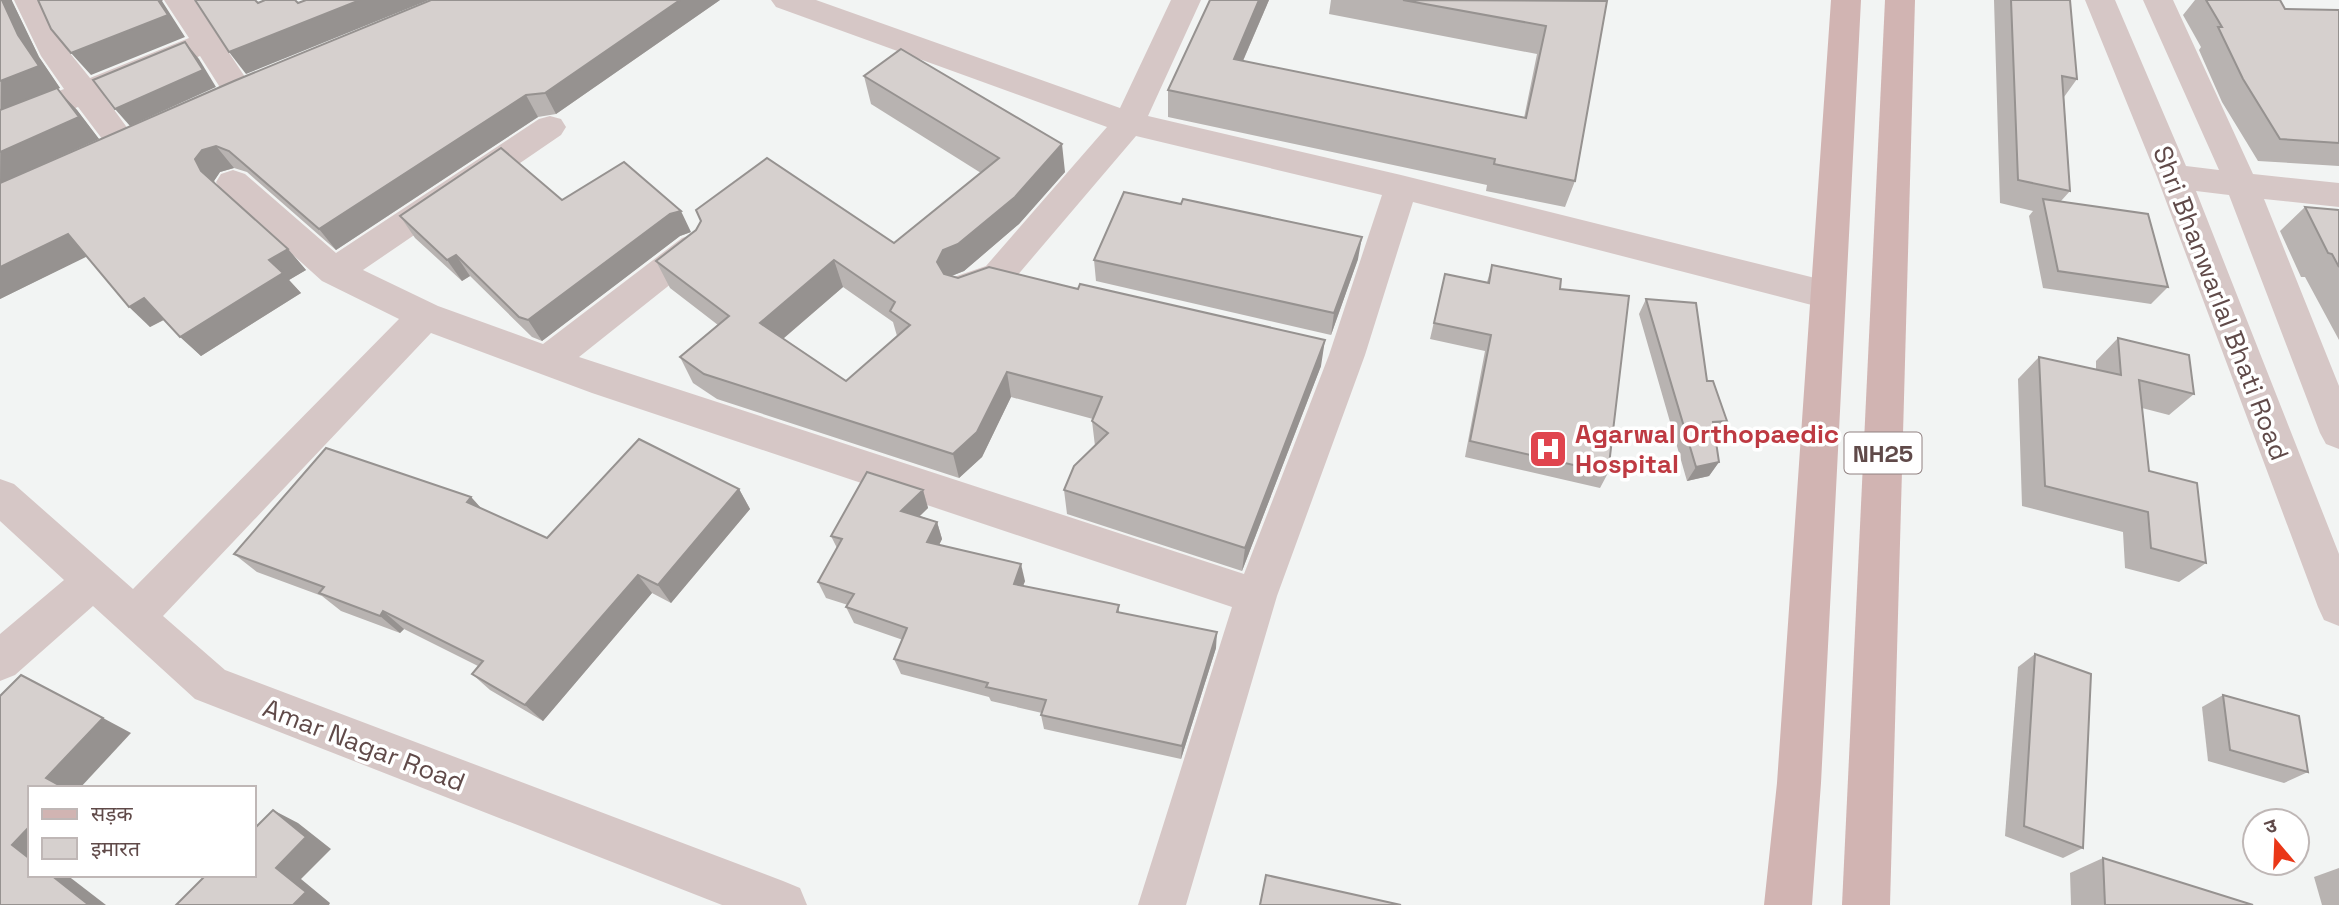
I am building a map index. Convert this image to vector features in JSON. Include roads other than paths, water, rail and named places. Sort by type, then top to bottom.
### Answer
[{"type":"main road","name":"NH25","points":[[1788,905],[1799,783],[1846,0]]},
{"type":"main road","name":"NH25","points":[[1866,905],[1900,0]]},
{"type":"street","points":[[29,0],[56,56],[123,144]]},
{"type":"street","points":[[179,0],[239,92]]},
{"type":"street","points":[[786,0],[1129,123],[1401,187],[1827,295]]},
{"type":"street","points":[[963,288],[998,275],[1129,123],[1186,0]]},
{"type":"street","name":"Shri Bhanwarlal Bhati Road","points":[[2100,0],[2174,177],[2339,607]]},
{"type":"street","points":[[2167,1],[2339,433]]},
{"type":"street","points":[[0,127],[207,42]]},
{"type":"street","points":[[334,272],[551,127]]},
{"type":"street","points":[[2174,177],[2339,195]]},
{"type":"street","points":[[233,182],[334,272],[425,316],[548,361],[1256,596]]},
{"type":"street","points":[[1162,905],[1333,352],[1401,187]]},
{"type":"street","points":[[548,361],[694,247]]},
{"type":"street","points":[[998,275],[1038,285]]},
{"type":"street","points":[[134,617],[425,316]]},
{"type":"street","name":"Amar Nagar Road","points":[[0,496],[210,685],[783,905]]},
{"type":"street","points":[[0,661],[94,580]]},
{"type":"place","name":"Agarwal Orthopaedic Hospital","points":[[1548,449]]}]
